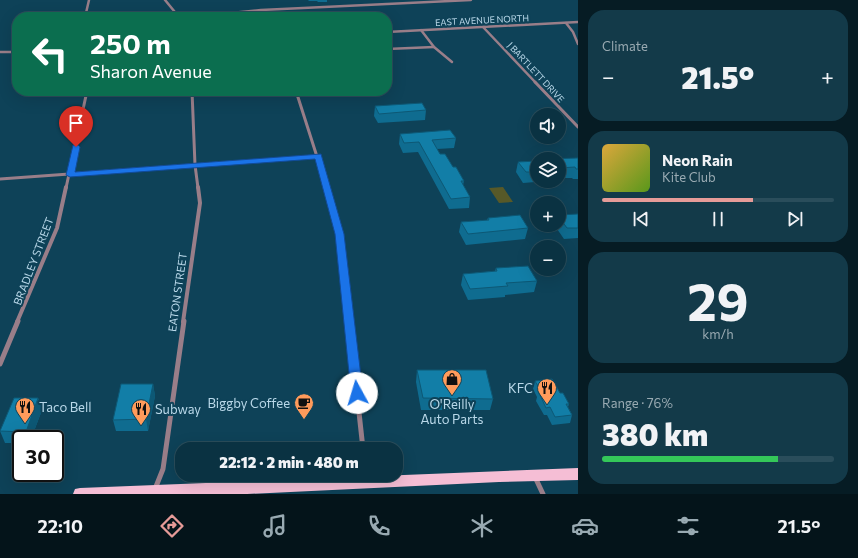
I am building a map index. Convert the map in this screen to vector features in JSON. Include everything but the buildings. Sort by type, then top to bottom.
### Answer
[{"type":"main road","points":[[403,477],[578,474]]},
{"type":"main road","points":[[80,494],[154,493],[308,482]]},
{"type":"street","points":[[86,12],[88,0]]},
{"type":"street","points":[[165,0],[175,12]]},
{"type":"street","points":[[241,12],[471,0]]},
{"type":"street","name":"EAST AVENUE NORTH","points":[[392,32],[578,22]]},
{"type":"street","points":[[566,23],[573,32],[578,44]]},
{"type":"street","name":"J BARTLETT DRIVE","points":[[483,27],[578,127]]},
{"type":"street","points":[[421,30],[434,47],[452,62]]},
{"type":"street","points":[[392,49],[434,47]]},
{"type":"street","points":[[0,52],[12,52]]},
{"type":"street","name":"BRADLEY STREET","points":[[0,364],[57,228],[70,175],[86,96]]},
{"type":"street","name":"EATON STREET","points":[[154,493],[163,469],[200,203],[195,165],[192,96]]},
{"type":"street","points":[[298,96],[318,156],[340,234],[362,442]]},
{"type":"street","points":[[0,179],[318,156]]},
{"type":"street","points":[[534,474],[543,494]]},
{"type":"green space","points":[[503,187],[513,202],[499,203],[489,188]]},
{"type":"place","name":"O'Reilly Auto Parts","points":[[452,396]]},
{"type":"place","name":"KFC","points":[[547,405]]},
{"type":"place","name":"Biggby Coffee","points":[[304,420]]},
{"type":"place","name":"Taco Bell","points":[[25,424]]},
{"type":"place","name":"Subway","points":[[141,426]]},
{"type":"route","points":[[76,147],[70,175],[318,156],[340,234],[357,393]]}]
